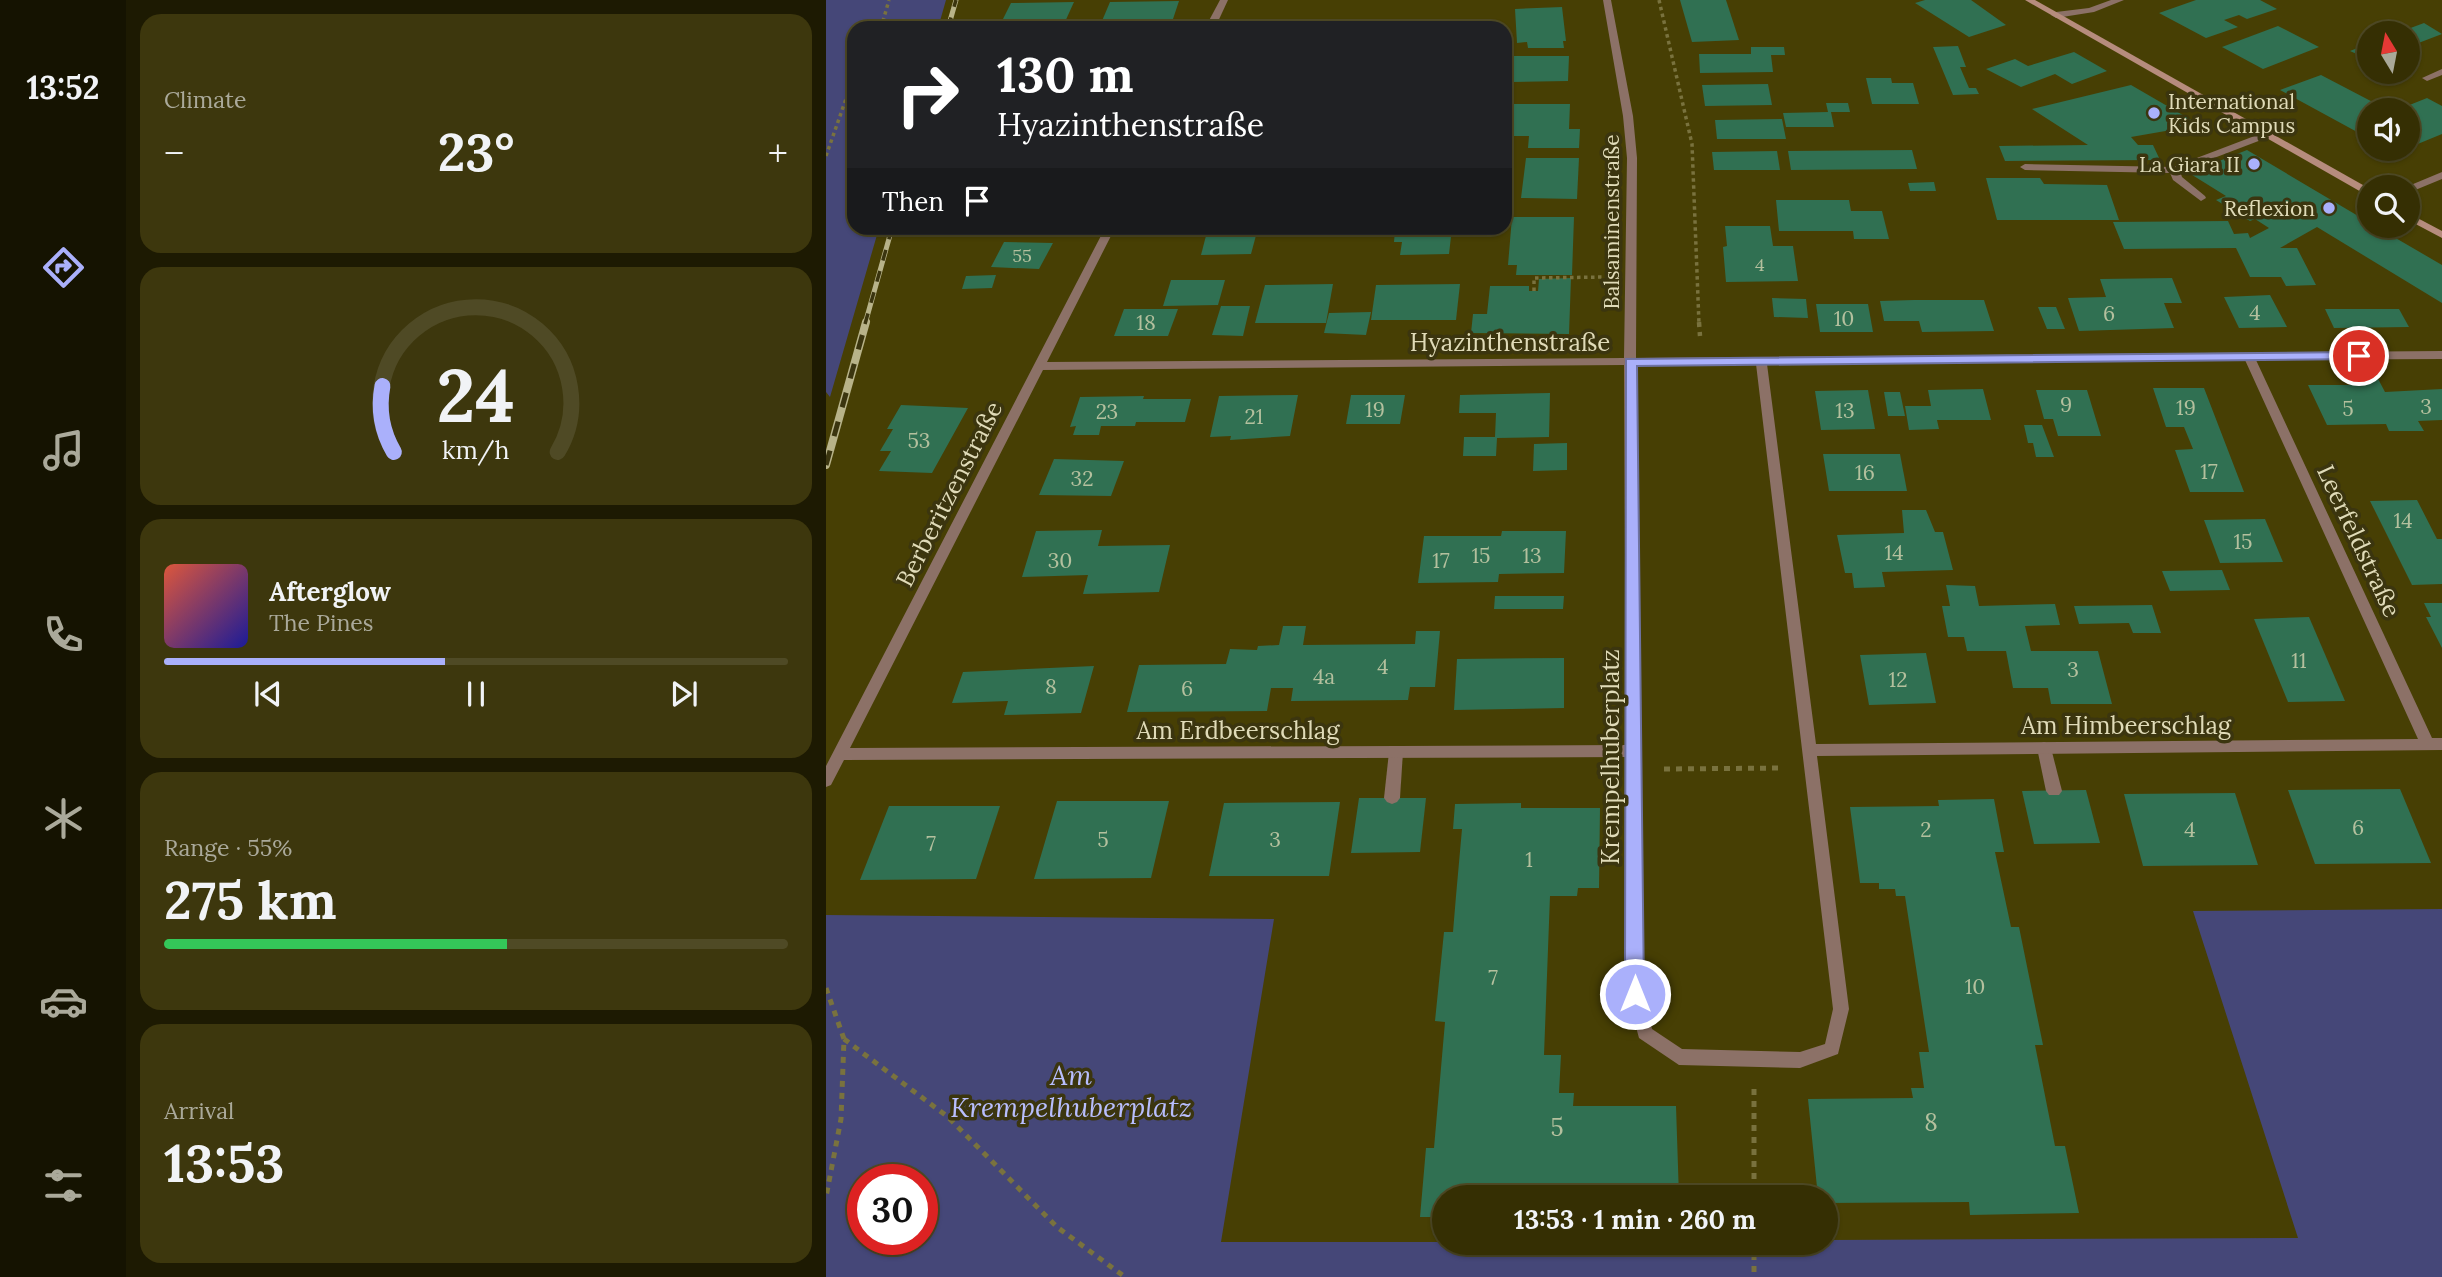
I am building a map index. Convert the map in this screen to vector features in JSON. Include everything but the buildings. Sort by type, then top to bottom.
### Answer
[{"type":"main road","points":[[2029,0],[2357,187]]},
{"type":"main road","points":[[2420,223],[2442,235]]},
{"type":"street","points":[[1214,21],[1224,0]]},
{"type":"street","name":"Balsaminenstraße","points":[[1607,0],[1628,116],[1632,158],[1630,362]]},
{"type":"street","points":[[2056,15],[2091,10],[2120,0]]},
{"type":"street","points":[[2427,78],[2442,72]]},
{"type":"street","points":[[2025,167],[2174,170],[2265,135]]},
{"type":"street","points":[[2174,170],[2177,178],[2201,198]]},
{"type":"street","points":[[2420,185],[2442,175]]},
{"type":"street","name":"Berberitzenstraße","points":[[826,780],[842,754],[1106,235]]},
{"type":"street","name":"Hyazinthenstraße","points":[[1040,366],[2442,355]]},
{"type":"street","name":"Leerfeldstraße","points":[[2249,357],[2435,745]]},
{"type":"street","name":"Krempelhuberplatz","points":[[1630,362],[1635,994],[1645,1033],[1679,1057],[1754,1061],[1800,1060],[1832,1049],[1840,1009],[1761,360]]},
{"type":"street","name":"Am Himbeerschlag","points":[[1810,750],[2435,745]]},
{"type":"street","points":[[2044,748],[2054,791]]},
{"type":"street","name":"Am Erdbeerschlag","points":[[842,754],[1634,751]]},
{"type":"street","points":[[1392,798],[1396,752]]},
{"type":"path","points":[[883,21],[889,0]]},
{"type":"path","points":[[1658,0],[1692,144],[1702,361]]},
{"type":"path","points":[[826,156],[847,96]]},
{"type":"path","points":[[1534,290],[1534,278],[1631,276]]},
{"type":"path","points":[[1635,769],[1812,768]]},
{"type":"path","points":[[826,988],[844,1039],[841,1119],[826,1196]]},
{"type":"path","points":[[844,1039],[948,1117],[1057,1227],[1125,1277]]},
{"type":"path","points":[[1754,1061],[1754,1185]]},
{"type":"path","points":[[1754,1255],[1754,1277]]},
{"type":"green space","points":[[826,0],[946,0],[940,21],[847,21],[847,235],[877,235],[830,397],[826,392]]},
{"type":"green space","name":"Am Krempelhuberplatz","points":[[2442,909],[2442,1277],[826,1277],[826,915],[1274,919],[1221,1242],[1432,1242],[1432,1255],[1838,1255],[1838,1240],[2298,1238],[2193,911]]},
{"type":"railway","points":[[950,21],[956,0]]},
{"type":"railway","points":[[865,324],[890,235]]},
{"type":"railway","points":[[826,465],[866,322]]},
{"type":"place","name":"International Kids Campus","points":[[2154,113]]},
{"type":"place","name":"La Giara II","points":[[2254,164]]},
{"type":"place","name":"Reflexion","points":[[2329,208]]},
{"type":"route","points":[[1635,994],[1630,362],[2359,356]]}]
